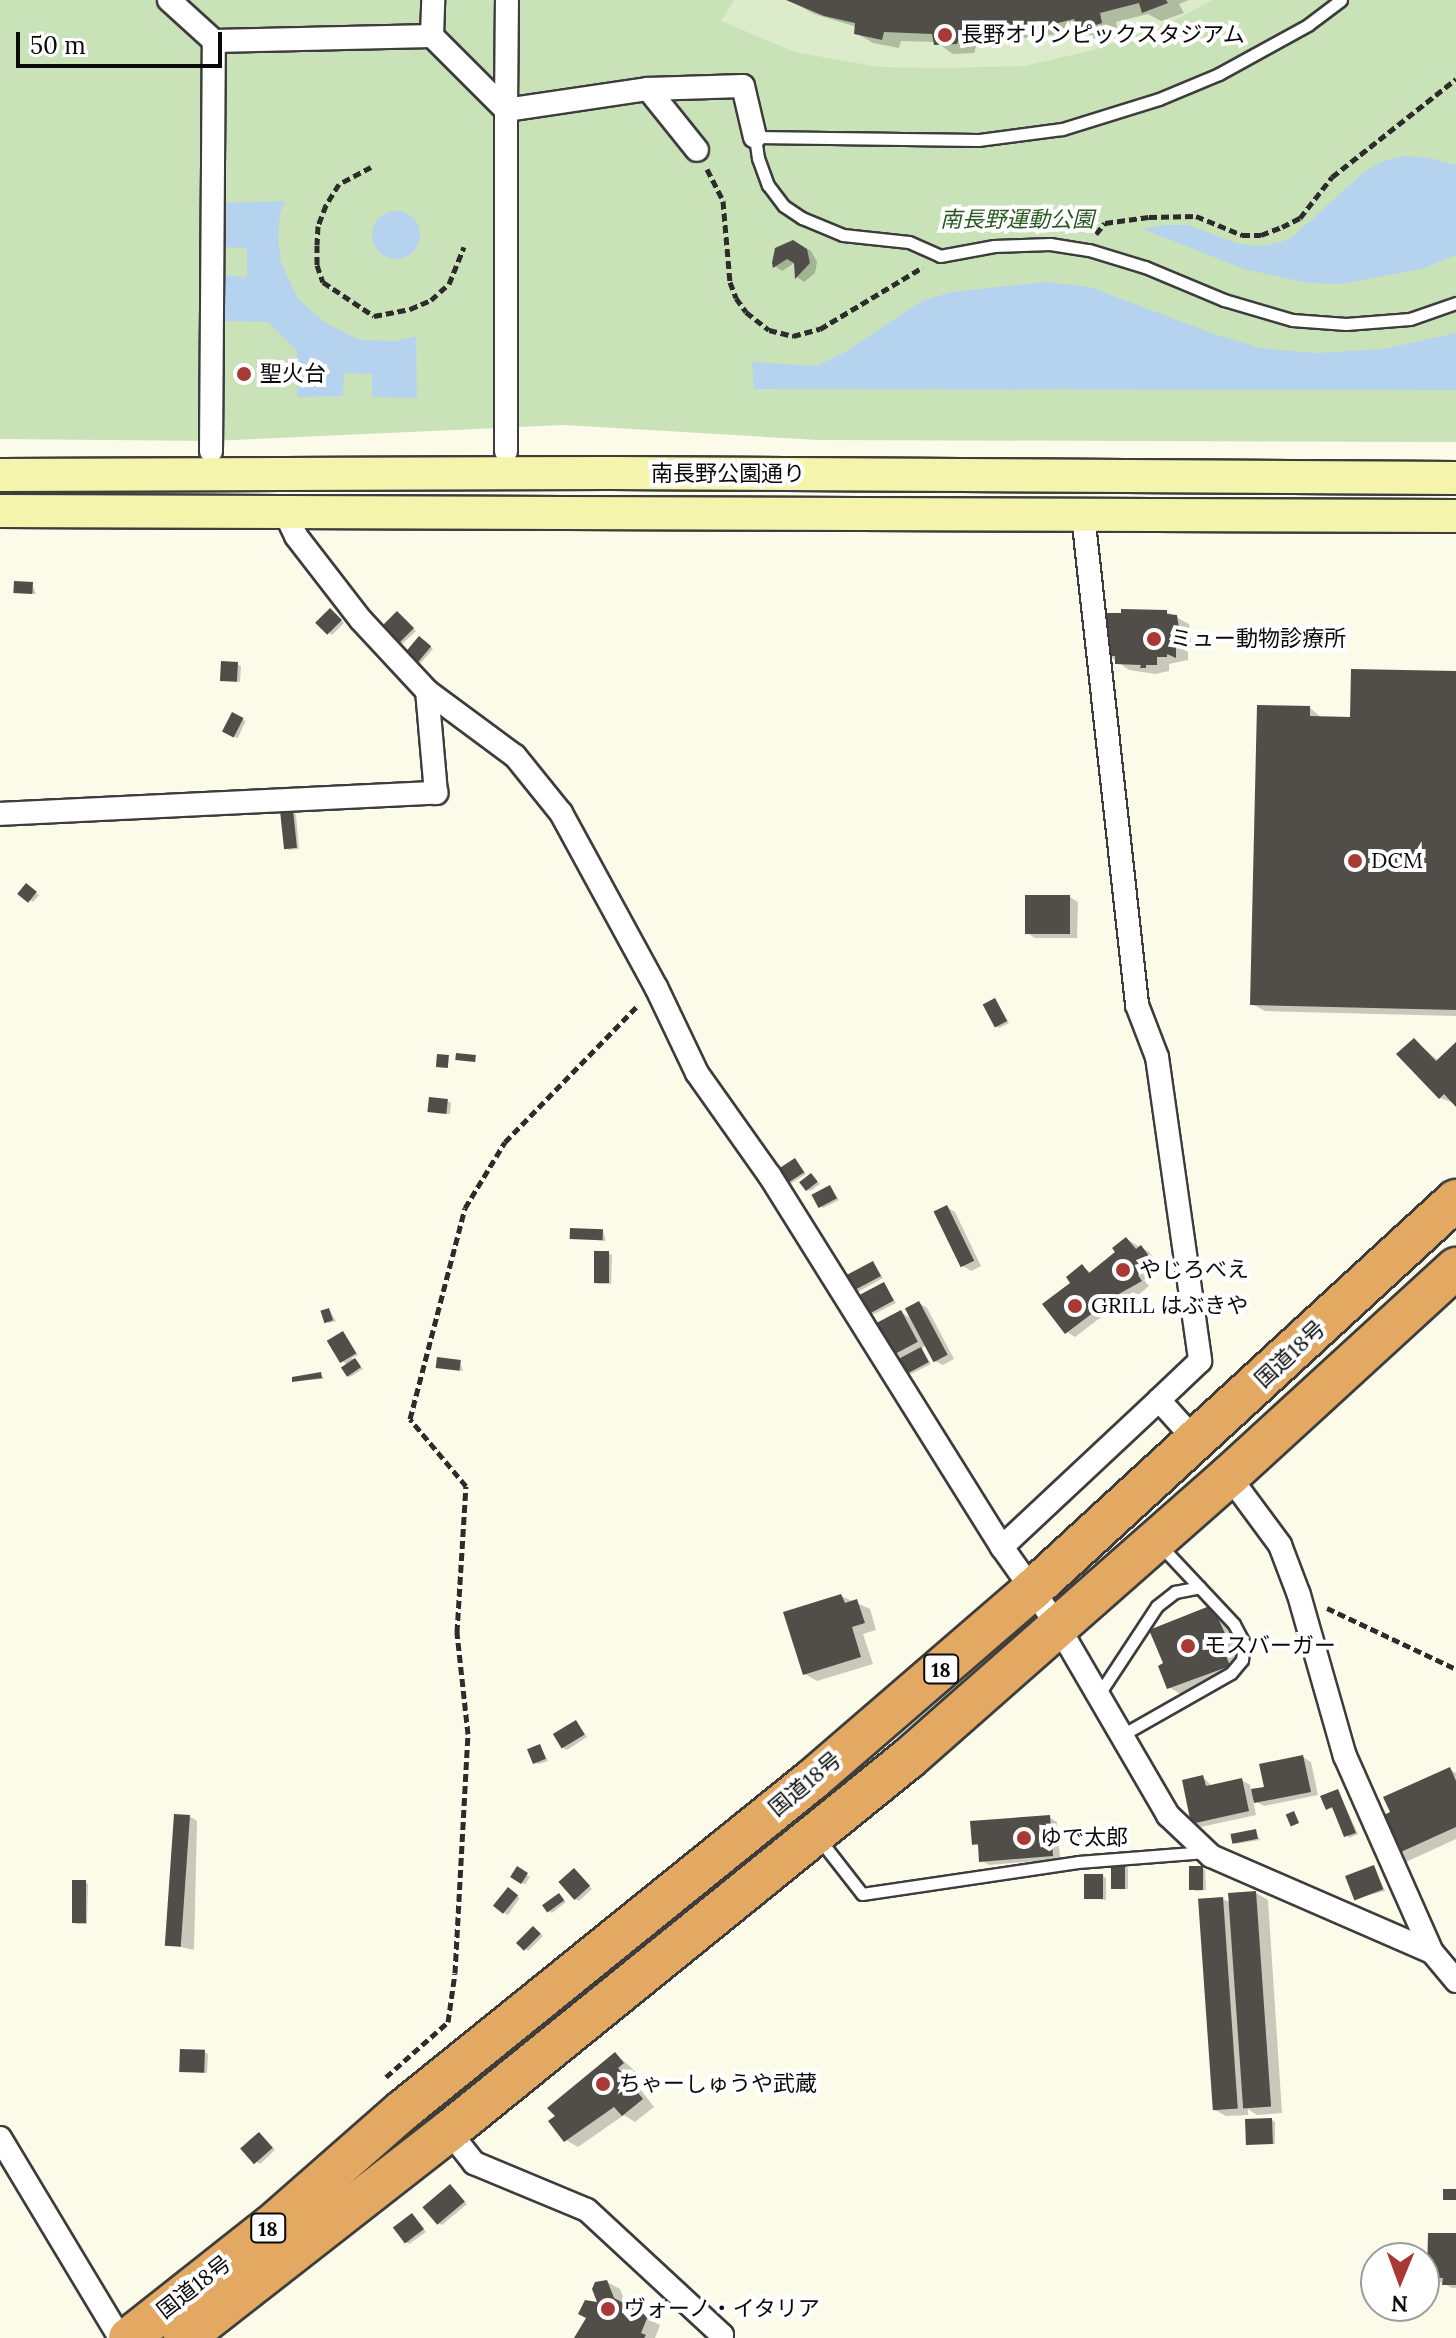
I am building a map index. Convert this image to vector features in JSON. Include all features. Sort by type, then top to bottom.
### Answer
[{"type":"highway","name":"国道18号","points":[[129,2338],[271,2226],[402,2111],[813,1779],[1032,1590],[1456,1200]]},
{"type":"highway","name":"国道18号","points":[[184,2338],[449,2131],[817,1836],[1229,1476],[1456,1268]]},
{"type":"street","points":[[169,0],[214,41],[432,36],[506,110]]},
{"type":"street","points":[[432,36],[433,0]]},
{"type":"street","points":[[506,451],[507,0]]},
{"type":"street","points":[[211,451],[214,41]]},
{"type":"street","points":[[506,110],[648,89],[743,86],[755,137]]},
{"type":"street","points":[[648,89],[697,150]]},
{"type":"street","name":"南長野公園通り","points":[[0,475],[627,473],[1456,478]]},
{"type":"street","name":"南長野公園通り","points":[[0,511],[1456,516]]},
{"type":"street","points":[[284,511],[296,536],[361,620],[427,691],[515,756],[561,813],[656,987],[697,1073],[770,1176],[1002,1547],[1058,1626],[1168,1815],[1206,1851],[1432,1952]]},
{"type":"street","points":[[1002,1547],[1200,1361],[1157,1057],[1137,1005],[1083,515]]},
{"type":"street","points":[[0,814],[436,793],[427,691]]},
{"type":"street","points":[[1159,1400],[1196,1441]]},
{"type":"street","points":[[1229,1476],[1280,1545],[1299,1595],[1345,1756],[1432,1952],[1456,1981]]},
{"type":"street","points":[[449,2131],[474,2163],[587,2210],[722,2337]]},
{"type":"street","points":[[0,2138],[120,2338]]},
{"type":"lane","points":[[1341,0],[1308,25],[1219,74],[1159,99],[1062,129],[978,140],[755,137],[758,158],[768,185],[784,206],[802,218],[843,235],[909,242],[940,256],[994,246],[1050,244],[1089,250],[1145,267],[1224,300],[1292,320],[1346,324],[1410,319],[1456,303]]},
{"type":"lane","points":[[1122,1735],[1231,1673],[1242,1660],[1244,1643],[1234,1624],[1155,1541]]},
{"type":"lane","points":[[1098,1695],[1157,1606],[1175,1592],[1200,1587]]},
{"type":"lane","points":[[817,1836],[862,1894],[1078,1862],[1206,1851]]},
{"type":"path","points":[[1089,250],[1098,228],[1105,223],[1149,217],[1196,216],[1242,235],[1261,235],[1282,227],[1300,218],[1332,177],[1456,79]]},
{"type":"path","points":[[697,150],[723,201],[730,282],[736,298],[746,312],[769,330],[793,336],[820,329],[940,256]]},
{"type":"path","points":[[371,167],[339,184],[326,205],[318,226],[317,245],[317,265],[323,282],[374,316],[410,309],[431,300],[449,284],[464,247]]},
{"type":"path","points":[[402,2111],[383,2080],[448,2022],[455,1973],[468,1734],[457,1632],[466,1486],[410,1419],[465,1208],[505,1142],[656,987]]},
{"type":"path","points":[[1299,1595],[1456,1669]]},
{"type":"green space","name":"南長野運動公園","points":[[0,0],[1456,0],[1456,442],[818,440],[564,425],[211,441],[0,439]]},
{"type":"green space","name":"長野オリンピックスタジアム","points":[[734,0],[1213,0],[1169,23],[1094,50],[1024,66],[943,68],[878,67],[795,52],[721,21]]},
{"type":"water","points":[[1404,156],[1430,158],[1456,165],[1456,255],[1422,269],[1340,284],[1308,283],[1244,269],[1143,229],[1188,225],[1239,244],[1264,246],[1290,239],[1363,173],[1381,162]]},
{"type":"water","points":[[285,201],[280,213],[278,240],[281,262],[297,298],[324,322],[359,340],[397,341],[416,336],[417,398],[372,397],[372,374],[344,373],[343,396],[297,397],[297,351],[268,322],[225,321],[225,275],[247,277],[247,248],[223,247],[223,203]]},
{"type":"water","points":[[396,211],[413,218],[420,235],[413,252],[396,259],[379,252],[372,235],[379,218]]},
{"type":"water","points":[[1047,282],[1090,287],[1211,333],[1260,348],[1315,353],[1384,349],[1456,333],[1456,390],[754,389],[752,362],[816,366],[845,352],[920,302],[951,292]]},
{"type":"building","points":[[786,0],[1166,0],[1168,3],[1142,13],[1139,3],[1100,13],[1102,23],[1078,31],[1074,19],[1038,28],[960,35],[957,44],[934,45],[932,34],[884,32],[882,40],[854,34],[855,23],[824,16]]},
{"type":"building","points":[[793,240],[807,249],[810,263],[795,279],[794,263],[787,259],[773,268],[772,263],[775,248]]},
{"type":"building","points":[[14,581],[33,582],[32,594],[13,593]]},
{"type":"building","points":[[330,608],[342,620],[327,635],[315,623]]},
{"type":"building","points":[[1121,609],[1167,610],[1167,614],[1177,615],[1181,642],[1176,642],[1176,658],[1167,654],[1167,657],[1157,657],[1157,665],[1140,668],[1141,665],[1115,664],[1115,656],[1106,656],[1107,613],[1121,613]]},
{"type":"building","points":[[397,611],[414,628],[397,645],[380,628]]},
{"type":"building","points":[[419,636],[431,646],[415,666],[402,656]]},
{"type":"building","points":[[221,661],[238,662],[237,682],[220,681]]},
{"type":"building","name":"DCM","points":[[1351,669],[1456,671],[1456,1010],[1250,1005],[1257,705],[1310,706],[1310,716],[1350,717]]},
{"type":"building","points":[[232,712],[244,718],[234,738],[222,732]]},
{"type":"building","points":[[293,810],[297,848],[284,849],[280,811]]},
{"type":"building","points":[[26,883],[37,892],[28,903],[17,894]]},
{"type":"building","points":[[1025,895],[1070,895],[1070,934],[1025,934]]},
{"type":"building","points":[[995,998],[1007,1021],[995,1028],[983,1005]]},
{"type":"building","points":[[1414,1038],[1436,1061],[1456,1042],[1456,1107],[1444,1094],[1439,1099],[1396,1054]]},
{"type":"building","points":[[456,1053],[476,1055],[475,1062],[455,1060]]},
{"type":"building","points":[[437,1054],[449,1055],[448,1068],[436,1067]]},
{"type":"building","points":[[429,1097],[448,1099],[446,1114],[427,1112]]},
{"type":"building","points":[[795,1158],[804,1172],[782,1186],[773,1172]]},
{"type":"building","points":[[811,1173],[818,1182],[806,1191],[799,1182]]},
{"type":"building","points":[[830,1185],[837,1198],[819,1208],[811,1195]]},
{"type":"building","points":[[947,1205],[974,1261],[961,1267],[934,1212]]},
{"type":"building","points":[[570,1228],[603,1229],[603,1240],[570,1239]]},
{"type":"building","points":[[1126,1237],[1136,1249],[1141,1245],[1154,1263],[1138,1275],[1142,1281],[1110,1299],[1107,1296],[1099,1302],[1102,1306],[1065,1334],[1042,1304],[1070,1283],[1066,1277],[1082,1264],[1089,1273],[1115,1252],[1112,1248]]},
{"type":"building","points":[[594,1251],[609,1251],[609,1283],[594,1283]]},
{"type":"building","points":[[873,1261],[881,1276],[851,1292],[843,1277]]},
{"type":"building","points":[[884,1282],[894,1301],[867,1315],[858,1296]]},
{"type":"building","points":[[919,1301],[948,1355],[934,1362],[905,1309]]},
{"type":"building","points":[[329,1308],[333,1320],[324,1323],[320,1311]]},
{"type":"building","points":[[901,1310],[918,1342],[890,1357],[873,1325]]},
{"type":"building","points":[[343,1331],[356,1353],[340,1363],[327,1341]]},
{"type":"building","points":[[921,1347],[929,1362],[901,1377],[893,1362]]},
{"type":"building","points":[[437,1357],[461,1360],[459,1371],[436,1368]]},
{"type":"building","points":[[355,1358],[361,1367],[347,1377],[341,1368]]},
{"type":"building","points":[[321,1372],[322,1378],[292,1382],[292,1377]]},
{"type":"building","points":[[841,1594],[845,1603],[857,1599],[865,1623],[852,1627],[861,1657],[803,1675],[783,1612]]},
{"type":"building","points":[[1212,1605],[1228,1640],[1221,1642],[1230,1666],[1167,1689],[1158,1666],[1163,1663],[1149,1630]]},
{"type":"building","points":[[576,1720],[585,1735],[562,1748],[553,1734]]},
{"type":"building","points":[[540,1744],[546,1759],[533,1764],[527,1749]]},
{"type":"building","points":[[1303,1755],[1311,1792],[1254,1803],[1251,1789],[1264,1787],[1259,1764]]},
{"type":"building","points":[[1450,1767],[1456,1781],[1456,1827],[1392,1856],[1386,1842],[1394,1838],[1384,1815],[1390,1812],[1383,1797]]},
{"type":"building","points":[[1203,1775],[1206,1786],[1242,1778],[1249,1811],[1191,1824],[1182,1780]]},
{"type":"building","points":[[1338,1789],[1356,1833],[1344,1837],[1332,1807],[1326,1810],[1320,1796]]},
{"type":"building","points":[[1294,1811],[1299,1823],[1291,1826],[1286,1815]]},
{"type":"building","points":[[174,1814],[190,1815],[181,1947],[165,1946]]},
{"type":"building","points":[[1050,1815],[1053,1856],[979,1862],[978,1844],[972,1845],[970,1821]]},
{"type":"building","points":[[1256,1829],[1258,1839],[1232,1844],[1230,1834]]},
{"type":"building","points":[[1111,1864],[1125,1864],[1125,1889],[1111,1889]]},
{"type":"building","points":[[1374,1865],[1383,1889],[1354,1900],[1345,1876]]},
{"type":"building","points":[[517,1866],[528,1873],[521,1884],[510,1877]]},
{"type":"building","points":[[1189,1866],[1203,1866],[1203,1890],[1189,1890]]},
{"type":"building","points":[[574,1868],[590,1886],[574,1900],[558,1882]]},
{"type":"building","points":[[1084,1874],[1103,1874],[1103,1899],[1084,1899]]},
{"type":"building","points":[[72,1880],[86,1880],[86,1923],[72,1923]]},
{"type":"building","points":[[508,1887],[518,1895],[503,1914],[493,1906]]},
{"type":"building","points":[[1256,1891],[1271,2106],[1243,2108],[1228,1893]]},
{"type":"building","points":[[559,1893],[564,1900],[547,1913],[542,1905]]},
{"type":"building","points":[[1223,1897],[1238,2108],[1213,2110],[1198,1899]]},
{"type":"building","points":[[533,1926],[541,1934],[524,1951],[516,1943]]},
{"type":"building","points":[[180,2049],[205,2050],[204,2073],[179,2072]]},
{"type":"building","name":"ちゃーしゅうや武蔵","points":[[615,2052],[624,2063],[618,2068],[643,2099],[622,2116],[614,2107],[564,2142],[548,2121],[555,2116],[547,2108]]},
{"type":"building","points":[[1272,2118],[1273,2144],[1246,2145],[1245,2119]]},
{"type":"building","points":[[259,2132],[273,2148],[254,2164],[240,2148]]},
{"type":"building","points":[[450,2184],[465,2202],[437,2225],[422,2207]]},
{"type":"building","points":[[1443,2189],[1456,2189],[1456,2200],[1443,2200]]},
{"type":"building","points":[[412,2213],[424,2229],[405,2243],[393,2227]]},
{"type":"building","points":[[1428,2233],[1456,2233],[1456,2285],[1442,2285],[1440,2242],[1428,2242]]},
{"type":"building","name":"ヴォーノ・イタリア","points":[[607,2280],[614,2298],[648,2316],[641,2333],[646,2335],[644,2338],[574,2338],[586,2318],[578,2314],[585,2300],[597,2302],[592,2289],[595,2282]]},
{"type":"place","name":"長野オリンピックスタジアム","points":[[945,35]]},
{"type":"place","name":"聖火台","points":[[244,374]]},
{"type":"place","name":"ミュー動物診療所","points":[[1154,639]]},
{"type":"place","name":"DCM","points":[[1355,861]]},
{"type":"place","name":"やじろべえ","points":[[1123,1270]]},
{"type":"place","name":"GRILL はぶきや","points":[[1075,1306]]},
{"type":"place","name":"モスバーガー","points":[[1188,1646]]},
{"type":"place","name":"ゆで太郎","points":[[1024,1838]]},
{"type":"place","name":"ちゃーしゅうや武蔵","points":[[603,2084]]},
{"type":"place","name":"ヴォーノ・イタリア","points":[[608,2309]]}]
